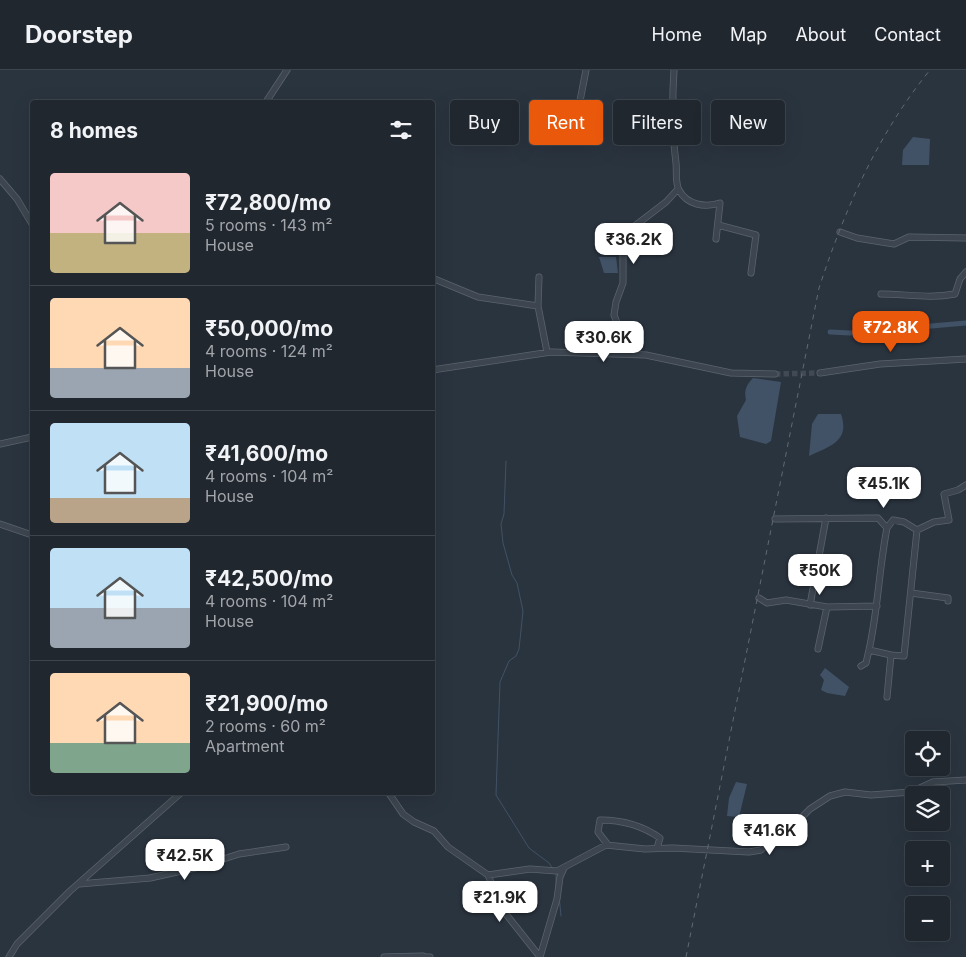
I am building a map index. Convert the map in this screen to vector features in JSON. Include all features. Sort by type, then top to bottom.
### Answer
[{"type":"street","points":[[267,100],[287,70]]},
{"type":"street","points":[[580,100],[586,70]]},
{"type":"street","points":[[674,70],[672,116],[678,189],[687,200],[710,206],[720,203],[716,239]]},
{"type":"street","points":[[0,179],[17,199],[30,221]]},
{"type":"street","points":[[629,354],[614,315],[623,283],[623,254],[626,236],[632,228],[666,202],[678,189]]},
{"type":"street","points":[[718,225],[756,235],[751,273]]},
{"type":"street","points":[[840,232],[857,238],[894,244],[909,237],[966,238]]},
{"type":"street","points":[[881,294],[939,296],[954,294],[960,279],[966,272]]},
{"type":"street","points":[[539,277],[538,306],[547,352]]},
{"type":"street","points":[[435,279],[478,296],[538,306]]},
{"type":"street","points":[[435,370],[547,352],[629,354],[731,373],[775,374]]},
{"type":"street","points":[[820,373],[880,364],[966,359]]},
{"type":"street","points":[[0,444],[30,437]]},
{"type":"street","points":[[918,530],[934,522],[948,520],[944,494],[958,490],[966,485]]},
{"type":"street","points":[[810,604],[826,518]]},
{"type":"street","points":[[775,519],[878,518],[887,528]]},
{"type":"street","points":[[862,666],[866,663],[877,606],[887,528],[893,520],[897,520],[918,530]]},
{"type":"street","points":[[0,524],[30,533]]},
{"type":"street","points":[[869,650],[904,656],[918,530]]},
{"type":"street","points":[[911,594],[948,598],[948,601]]},
{"type":"street","points":[[759,598],[767,603],[786,600],[827,607],[877,606]]},
{"type":"street","points":[[818,649],[827,607]]},
{"type":"street","points":[[887,697],[891,655]]},
{"type":"street","points":[[488,875],[530,870],[554,871],[608,845],[741,852],[761,850],[771,843],[783,828],[799,820],[830,796],[845,792],[871,794],[911,792],[933,782],[966,780]]},
{"type":"street","points":[[9,957],[17,944],[79,884],[179,795]]},
{"type":"street","points":[[390,795],[403,814],[414,822],[434,831],[448,847],[488,875],[502,909],[540,957]]},
{"type":"street","points":[[608,845],[598,832],[600,820],[610,820],[649,830],[660,838],[657,848]]},
{"type":"street","points":[[79,884],[150,878],[195,868],[238,854],[286,847]]},
{"type":"street","points":[[540,957],[558,894],[560,877],[565,867]]},
{"type":"street","points":[[384,957],[430,957]]},
{"type":"water","points":[[913,137],[930,139],[929,165],[902,165],[903,150]]},
{"type":"water","points":[[599,257],[616,257],[618,273],[604,273]]},
{"type":"water","points":[[753,378],[781,382],[771,441],[766,444],[740,437],[737,416],[746,400],[745,391],[747,386]]},
{"type":"water","points":[[818,414],[841,414],[843,431],[837,441],[809,456],[812,424]]},
{"type":"water","points":[[825,668],[849,687],[845,696],[821,690],[824,680],[820,675]]},
{"type":"water","points":[[736,782],[747,784],[739,817],[727,816],[729,798]]},
{"type":"waterway","points":[[830,332],[850,333],[966,323]]},
{"type":"waterway","points":[[506,461],[504,514],[501,524],[503,543],[512,575],[517,583],[523,611],[519,649],[516,656],[509,661],[500,682],[496,795],[529,848],[549,863],[553,869]]},
{"type":"waterway","points":[[556,874],[556,888]]},
{"type":"waterway","points":[[559,896],[561,916]]},
{"type":"tunnel","points":[[775,374],[820,373]]},
{"type":"railway","points":[[686,957],[819,288],[840,230],[864,174],[894,120],[930,70]]}]
